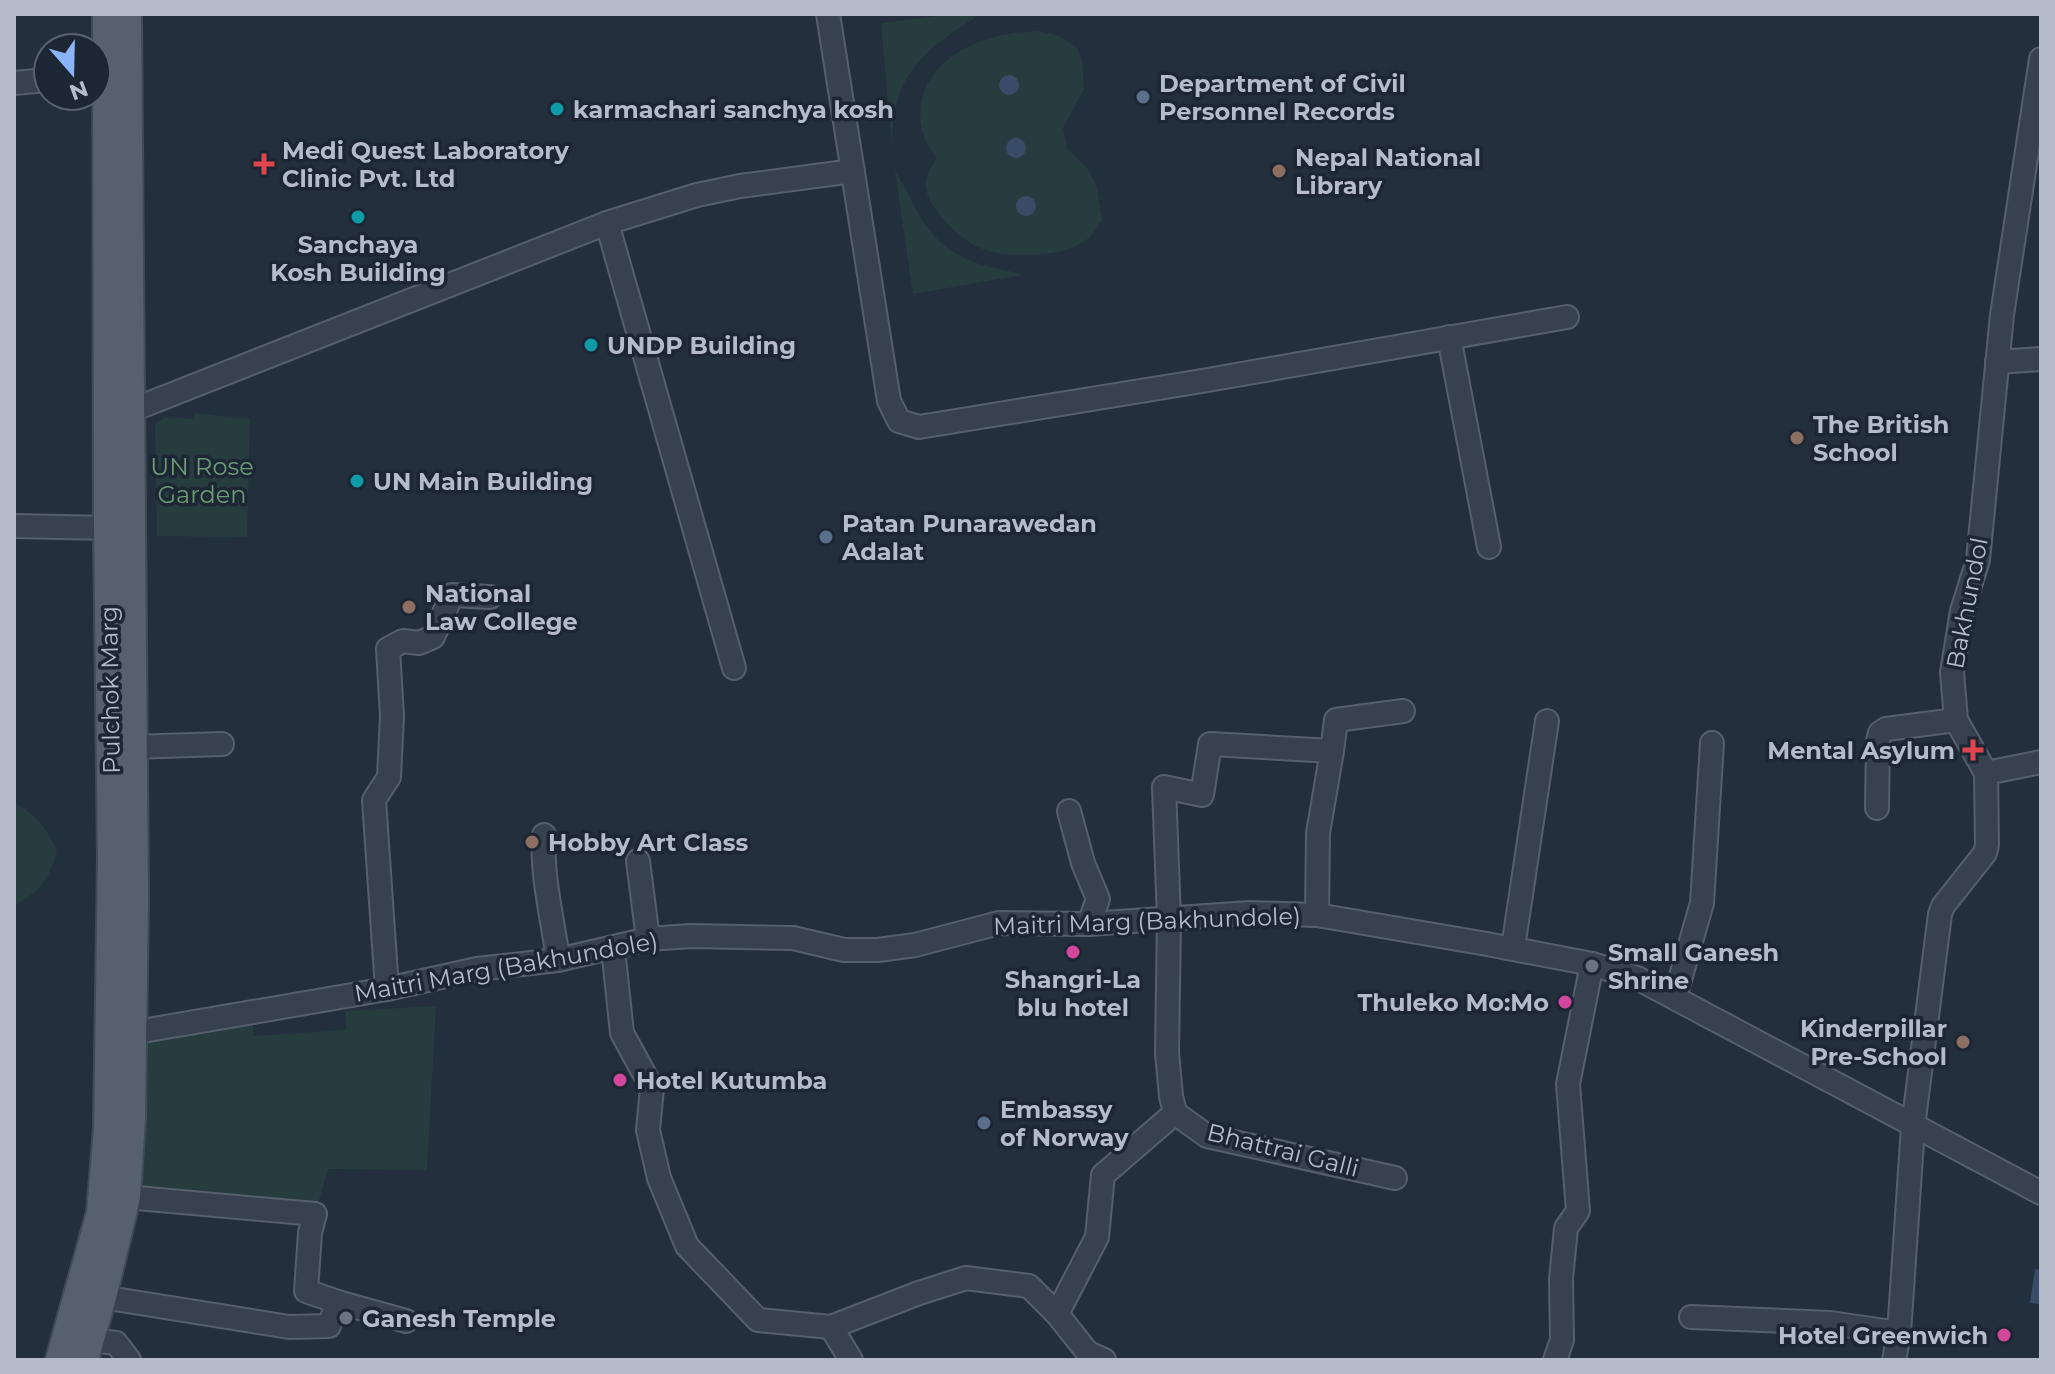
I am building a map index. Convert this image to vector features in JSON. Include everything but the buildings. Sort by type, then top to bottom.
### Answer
[{"type":"main road","name":"Pulchok Marg","points":[[87,1350],[126,1197],[122,1035],[112,858],[108,528],[119,415],[127,14]]},
{"type":"main road","name":"Pulchok Marg","points":[[60,1360],[101,1213],[108,1129],[122,1035],[131,747],[119,415],[103,112]]},
{"type":"street","points":[[828,14],[889,401],[899,421],[919,427],[1567,317]]},
{"type":"street","name":"Bakhundol","points":[[1894,1360],[1899,1333],[1913,1127],[1940,914],[1985,853],[1987,845],[1986,773],[1956,720],[1952,672],[1962,611],[1978,560],[2002,315],[2041,59]]},
{"type":"street","points":[[119,415],[607,223],[697,195],[853,171]]},
{"type":"street","points":[[607,223],[734,668]]},
{"type":"street","points":[[1449,337],[1489,547]]},
{"type":"street","points":[[1997,362],[2041,359]]},
{"type":"street","points":[[14,526],[108,528]]},
{"type":"street","points":[[387,989],[374,800],[389,777],[392,716],[388,649],[403,641],[419,643],[433,637],[452,595],[490,597]]},
{"type":"street","points":[[1317,915],[1318,833],[1336,720],[1403,711]]},
{"type":"street","points":[[1877,808],[1880,733],[1886,729],[1956,720]]},
{"type":"street","points":[[1513,948],[1547,721]]},
{"type":"street","points":[[1675,997],[1702,903],[1712,743]]},
{"type":"street","points":[[131,747],[222,744]]},
{"type":"street","name":"Bhattrai Galli","points":[[1332,751],[1210,744],[1202,795],[1164,787],[1169,919],[1167,1053],[1171,1096],[1175,1113],[1207,1136],[1395,1178]]},
{"type":"street","points":[[1986,773],[2041,762]]},
{"type":"street","points":[[1069,811],[1083,863],[1098,899],[1089,924]]},
{"type":"street","points":[[544,835],[543,848],[558,960]]},
{"type":"street","points":[[638,861],[648,939]]},
{"type":"street","name":"Maitri Marg (Bakhundole)","points":[[122,1035],[387,989],[477,969],[558,960],[648,939],[691,936],[793,938],[844,950],[878,950],[915,945],[999,923],[1089,924],[1250,913],[1317,915],[1513,948],[1592,964],[1637,978],[2041,1193]]},
{"type":"street","points":[[613,948],[622,1033],[652,1088],[648,1130],[659,1178],[687,1246],[758,1320],[831,1327],[966,1278],[1029,1286],[1057,1314],[1088,1353],[1104,1360]]},
{"type":"street","points":[[1555,1360],[1562,1340],[1561,1279],[1566,1228],[1578,1211],[1568,1084],[1592,964]]},
{"type":"street","name":"Bhattrai Galli","points":[[1057,1314],[1097,1237],[1103,1175],[1175,1113]]},
{"type":"street","points":[[126,1197],[315,1214],[310,1233],[306,1291],[406,1321]]},
{"type":"street","points":[[102,1297],[289,1327],[329,1326],[338,1302]]},
{"type":"street","points":[[1691,1317],[1830,1323],[1899,1333]]},
{"type":"street","points":[[831,1327],[851,1360]]},
{"type":"street","points":[[87,1350],[116,1343],[129,1360]]},
{"type":"green space","points":[[952,14],[981,14],[941,41],[912,70],[896,106],[893,156],[881,23]]},
{"type":"green space","points":[[1039,31],[1060,36],[1077,48],[1082,60],[1084,89],[1063,128],[1067,148],[1088,169],[1097,187],[1102,220],[1086,240],[1064,250],[1036,255],[994,252],[968,242],[941,216],[929,197],[926,180],[937,158],[922,131],[921,103],[932,77],[954,55],[995,37]]},
{"type":"green space","points":[[895,171],[925,224],[944,245],[974,262],[1022,275],[913,294]]},
{"type":"green space","name":"UN Rose Garden","points":[[195,413],[250,419],[247,537],[157,536],[155,424],[165,417],[192,419]]},
{"type":"green space","points":[[14,803],[40,823],[57,850],[43,883],[14,906]]},
{"type":"green space","points":[[436,1006],[427,1170],[328,1169],[315,1214],[126,1197],[138,1037],[253,1019],[253,1036],[346,1030],[345,1011]]},
{"type":"water","points":[[1005,75],[1013,75],[1019,85],[1013,95],[1005,95],[999,89],[999,81]]},
{"type":"water","points":[[1012,138],[1020,138],[1026,148],[1020,158],[1012,158],[1006,152],[1006,144]]},
{"type":"water","points":[[1022,196],[1030,196],[1036,206],[1030,216],[1022,216],[1016,210],[1016,202]]},
{"type":"water","points":[[2035,1269],[2041,1270],[2041,1304],[2030,1303]]},
{"type":"place","name":"Department of Civil Personnel Records","points":[[1143,97]]},
{"type":"place","name":"karmachari sanchya kosh","points":[[557,109]]},
{"type":"place","name":"Medi Quest Laboratory Clinic Pvt. Ltd","points":[[264,164]]},
{"type":"place","name":"Nepal National Library","points":[[1279,171]]},
{"type":"place","name":"Sanchaya Kosh Building","points":[[358,217]]},
{"type":"place","name":"UNDP Building","points":[[591,345]]},
{"type":"place","name":"The British School","points":[[1797,438]]},
{"type":"place","name":"UN Main Building","points":[[357,481]]},
{"type":"place","name":"Patan Punarawedan Adalat","points":[[826,537]]},
{"type":"place","name":"National Law College","points":[[409,607]]},
{"type":"place","name":"Mental Asylum","points":[[1973,750]]},
{"type":"place","name":"Hobby Art Class","points":[[532,842]]},
{"type":"place","name":"Shangri-La blu hotel","points":[[1073,952]]},
{"type":"place","name":"Small Ganesh Shrine","points":[[1592,966]]},
{"type":"place","name":"Thuleko Mo:Mo","points":[[1565,1002]]},
{"type":"place","name":"Kinderpillar Pre-School","points":[[1963,1042]]},
{"type":"place","name":"Hotel Kutumba","points":[[620,1080]]},
{"type":"place","name":"Embassy of Norway","points":[[984,1123]]},
{"type":"place","name":"Ganesh Temple","points":[[346,1318]]},
{"type":"place","name":"Hotel Greenwich","points":[[2004,1335]]}]
